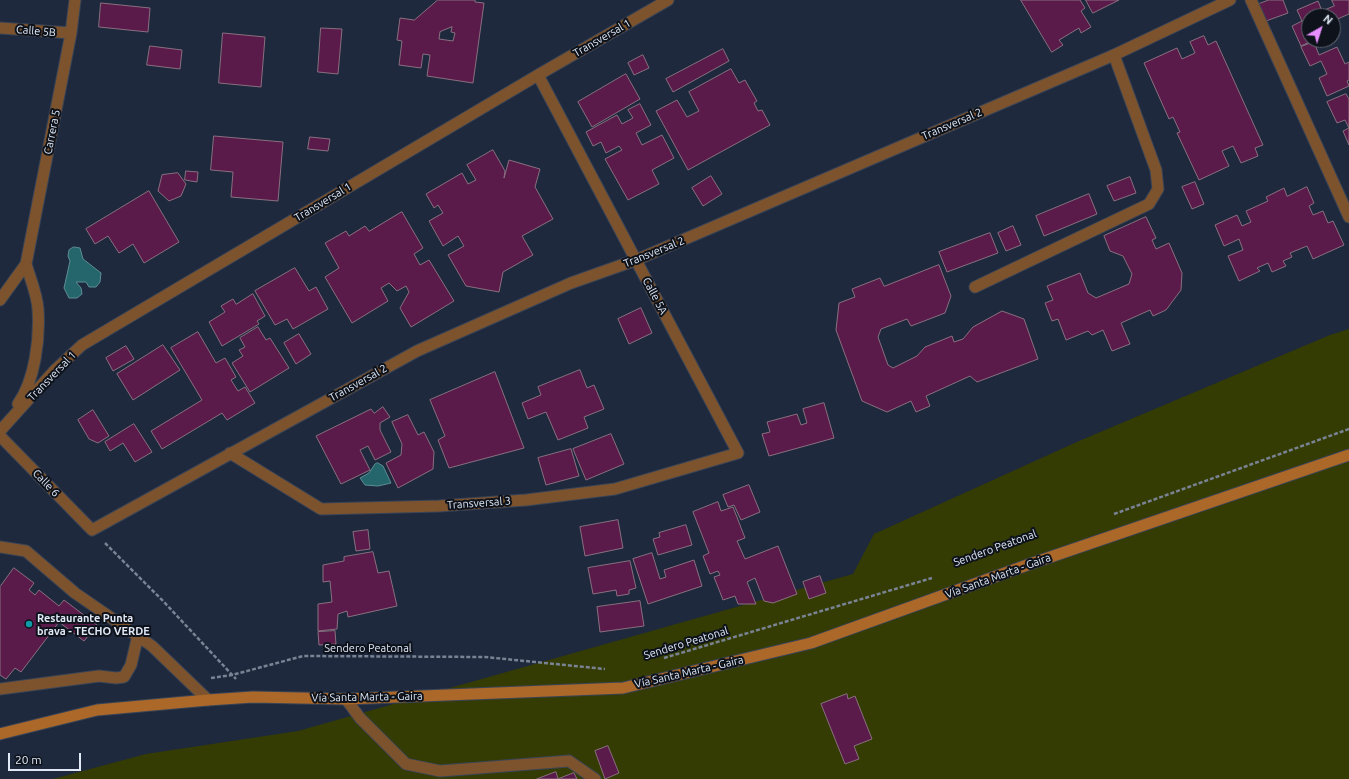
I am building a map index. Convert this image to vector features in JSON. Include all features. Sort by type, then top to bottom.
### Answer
[{"type":"main road","name":"Vía Santa Marta - Gaira","points":[[0,734],[97,710],[208,700],[253,697],[346,699],[623,688],[811,644],[1030,564],[1349,455]]},
{"type":"street","name":"Carrera 5","points":[[0,300],[26,264],[71,34],[75,0]]},
{"type":"street","name":"Transversal 1","points":[[0,430],[55,370],[82,345],[538,75],[668,0]]},
{"type":"street","name":"Transversal 2","points":[[92,530],[417,351],[571,283],[636,260],[1114,55],[1230,0]]},
{"type":"street","points":[[1251,0],[1349,217]]},
{"type":"street","name":"Calle 5B","points":[[0,28],[71,34]]},
{"type":"street","points":[[976,288],[1149,204],[1158,189],[1156,170],[1114,55]]},
{"type":"street","name":"Calle 5A","points":[[538,75],[738,453]]},
{"type":"street","name":"Carrera 5","points":[[0,430],[23,397],[37,353],[38,308],[26,264]]},
{"type":"street","name":"Calle 6","points":[[0,436],[92,530]]},
{"type":"street","name":"Transversal 3","points":[[230,453],[321,509],[439,506],[526,500],[615,489],[738,453]]},
{"type":"street","points":[[0,547],[26,551],[75,593],[138,635],[208,700]]},
{"type":"street","points":[[0,689],[99,676],[116,678],[124,677],[131,665],[138,635]]},
{"type":"street","points":[[346,699],[360,718],[406,764],[440,771],[570,762],[595,779]]},
{"type":"path","points":[[1106,517],[1349,429]]},
{"type":"path","points":[[92,530],[164,602],[253,697]]},
{"type":"path","name":"Sendero Peatonal","points":[[658,659],[936,577]]},
{"type":"path","name":"Sendero Peatonal","points":[[189,681],[232,675],[303,656],[485,657],[613,670]]},
{"type":"shaded area","points":[[74,247],[80,248],[83,259],[101,273],[100,282],[96,287],[89,287],[86,282],[76,282],[81,288],[82,294],[77,298],[69,298],[64,288],[70,261],[68,256],[69,250]]},
{"type":"shaded area","points":[[1349,329],[1349,779],[53,779],[146,754],[298,731],[853,574],[874,534],[1079,441],[1330,335]]},
{"type":"shaded area","points":[[378,463],[383,466],[391,483],[378,486],[365,485],[360,478],[369,473],[375,464]]},
{"type":"building","points":[[438,0],[475,0],[475,2],[484,3],[473,83],[427,76],[430,55],[423,54],[421,68],[399,65],[402,41],[397,40],[400,18],[414,20]],"holes":[[[452,27],[451,32],[455,33],[453,41],[439,39],[440,32]]]},
{"type":"building","points":[[1021,0],[1080,0],[1085,8],[1081,11],[1091,27],[1081,33],[1079,28],[1059,40],[1063,45],[1052,52]]},
{"type":"building","points":[[1086,0],[1119,0],[1093,13]]},
{"type":"building","points":[[1269,0],[1283,0],[1288,13],[1266,21],[1259,4]]},
{"type":"building","points":[[1332,0],[1349,0],[1349,14],[1341,18],[1341,8],[1329,8],[1334,6]]},
{"type":"building","points":[[1318,1],[1321,8],[1302,8]]},
{"type":"building","points":[[101,3],[150,8],[148,32],[99,27]]},
{"type":"building","points":[[1301,8],[1301,19],[1297,10]]},
{"type":"building","points":[[1301,22],[1301,46],[1292,26]]},
{"type":"building","points":[[321,28],[342,29],[338,74],[318,72]]},
{"type":"building","points":[[223,33],[265,37],[261,87],[219,83]]},
{"type":"building","points":[[1204,36],[1208,45],[1216,41],[1263,145],[1255,148],[1258,156],[1241,163],[1233,146],[1222,151],[1229,166],[1199,180],[1177,133],[1180,132],[1173,117],[1169,119],[1144,63],[1177,48],[1182,59],[1195,53],[1190,42]]},
{"type":"building","points":[[150,46],[182,50],[180,69],[147,65]]},
{"type":"building","points":[[1301,48],[1316,48],[1319,55],[1337,48],[1345,64],[1349,62],[1349,80],[1347,81],[1349,86],[1327,96],[1319,78],[1327,74],[1321,61],[1310,66]]},
{"type":"building","points":[[723,49],[729,61],[673,92],[666,79]]},
{"type":"building","points":[[643,55],[649,68],[634,75],[628,63]]},
{"type":"building","points":[[731,69],[739,83],[745,80],[757,101],[754,103],[758,111],[762,110],[770,125],[688,170],[656,111],[677,100],[687,117],[699,111],[689,92]]},
{"type":"building","points":[[626,74],[640,99],[592,127],[578,102]]},
{"type":"building","points":[[1346,94],[1349,99],[1349,128],[1345,120],[1337,123],[1327,102]]},
{"type":"building","points":[[640,104],[651,125],[636,133],[642,145],[662,135],[674,158],[652,170],[659,184],[628,200],[605,159],[622,150],[619,146],[606,153],[601,142],[593,146],[586,132],[617,115],[622,124],[633,118],[628,110]]},
{"type":"building","points":[[1349,128],[1349,145],[1343,131]]},
{"type":"building","points":[[214,136],[283,142],[278,201],[231,197],[233,172],[211,170]]},
{"type":"building","points":[[310,137],[330,139],[328,151],[308,149]]},
{"type":"building","points":[[493,150],[505,171],[504,178],[509,160],[540,169],[535,187],[553,219],[522,236],[533,255],[503,272],[499,292],[466,286],[448,255],[464,246],[458,236],[443,246],[429,221],[443,213],[438,205],[434,208],[426,194],[462,173],[468,184],[476,180],[467,165]]},
{"type":"building","points":[[186,171],[198,172],[197,182],[185,180]]},
{"type":"building","points":[[178,173],[186,184],[181,196],[169,201],[158,191],[162,175]]},
{"type":"building","points":[[711,176],[722,194],[703,206],[692,188]]},
{"type":"building","points":[[1130,177],[1136,193],[1114,201],[1107,186]]},
{"type":"building","points":[[1195,182],[1204,204],[1192,209],[1182,187]]},
{"type":"building","points":[[1307,187],[1314,203],[1309,206],[1313,215],[1323,211],[1328,223],[1333,221],[1344,245],[1313,259],[1307,246],[1290,253],[1292,257],[1283,261],[1286,266],[1272,272],[1268,263],[1257,268],[1260,271],[1239,281],[1228,256],[1243,250],[1239,239],[1224,246],[1215,225],[1237,215],[1242,226],[1251,222],[1246,211],[1268,201],[1266,197],[1284,188],[1287,196]]},
{"type":"building","points":[[149,191],[179,242],[144,263],[133,244],[119,253],[108,236],[95,244],[86,229]]},
{"type":"building","points":[[1089,194],[1097,214],[1044,236],[1036,216]]},
{"type":"building","points":[[402,212],[423,248],[414,254],[420,265],[429,260],[454,301],[411,327],[400,308],[409,292],[406,286],[397,291],[389,283],[381,288],[388,301],[352,323],[325,277],[339,268],[325,243],[346,231],[349,236],[365,226],[369,231]]},
{"type":"building","points":[[1146,217],[1156,238],[1152,240],[1156,249],[1169,243],[1182,273],[1181,290],[1166,310],[1153,316],[1150,310],[1121,323],[1130,344],[1112,351],[1103,330],[1092,335],[1088,331],[1066,340],[1058,319],[1052,321],[1045,303],[1053,300],[1047,286],[1080,273],[1088,293],[1096,298],[1129,284],[1132,274],[1123,256],[1110,251],[1104,236]]},
{"type":"building","points":[[1013,226],[1021,245],[1006,251],[998,233]]},
{"type":"building","points":[[990,233],[998,253],[947,272],[939,252]]},
{"type":"building","points":[[939,265],[951,296],[945,313],[911,326],[907,319],[881,329],[878,337],[888,365],[893,368],[917,356],[925,347],[952,336],[954,342],[963,339],[973,327],[1002,311],[1024,319],[1038,359],[977,382],[970,376],[926,396],[930,406],[916,412],[911,401],[887,412],[862,401],[836,330],[839,303],[855,297],[852,289],[880,278],[884,286]]},
{"type":"building","points":[[295,268],[309,291],[316,287],[328,309],[293,329],[287,319],[275,325],[255,291]]},
{"type":"building","points":[[253,294],[265,316],[257,321],[259,324],[222,346],[209,322],[225,312],[221,306],[233,299],[236,304]]},
{"type":"building","points":[[641,308],[652,333],[629,344],[618,319]]},
{"type":"building","points":[[258,327],[266,340],[270,338],[289,368],[250,392],[232,363],[243,356],[239,350],[245,347],[240,338]]},
{"type":"building","points":[[198,332],[216,363],[225,358],[236,377],[231,380],[238,391],[245,387],[255,403],[227,420],[222,413],[162,449],[151,431],[202,400],[171,348]]},
{"type":"building","points":[[299,334],[311,354],[296,364],[284,343]]},
{"type":"building","points":[[163,345],[180,370],[133,400],[117,374]]},
{"type":"building","points":[[126,346],[134,359],[113,371],[106,358]]},
{"type":"building","points":[[580,370],[587,388],[594,385],[604,409],[584,417],[588,428],[558,440],[546,412],[528,419],[522,403],[541,395],[538,387]]},
{"type":"building","points":[[495,372],[524,448],[449,468],[438,440],[445,436],[430,400]]},
{"type":"building","points":[[824,403],[834,438],[769,456],[762,434],[770,432],[767,422],[797,414],[801,425],[807,423],[803,409]]},
{"type":"building","points":[[383,407],[390,417],[380,423],[380,430],[391,452],[375,460],[368,446],[360,450],[370,470],[341,484],[316,436],[371,409],[374,413]]},
{"type":"building","points":[[93,410],[109,436],[98,443],[89,439],[78,420]]},
{"type":"building","points":[[408,415],[418,435],[424,432],[434,452],[433,469],[398,488],[386,463],[401,455],[402,444],[392,422]]},
{"type":"building","points":[[134,424],[152,452],[135,462],[123,443],[110,451],[105,442]]},
{"type":"building","points":[[611,434],[624,464],[586,480],[573,449]]},
{"type":"building","points":[[571,449],[579,476],[546,485],[538,458]]},
{"type":"building","points":[[749,485],[760,512],[741,520],[734,505],[728,507],[723,495]]},
{"type":"building","points":[[718,502],[721,511],[733,507],[745,538],[737,541],[745,559],[778,546],[797,594],[773,603],[764,601],[755,578],[747,582],[756,604],[738,604],[735,596],[723,600],[714,577],[720,575],[718,571],[710,574],[703,556],[709,553],[693,512]]},
{"type":"building","points":[[618,520],[623,548],[585,556],[580,527]]},
{"type":"building","points":[[686,525],[692,545],[658,555],[653,539],[660,537],[659,533]]},
{"type":"building","points":[[368,530],[370,549],[356,551],[353,532]]},
{"type":"building","points":[[373,552],[378,573],[389,571],[397,606],[348,617],[347,611],[338,614],[337,629],[318,631],[318,604],[332,602],[330,581],[323,582],[323,565],[344,561],[344,557]]},
{"type":"building","points":[[652,553],[660,579],[666,577],[664,570],[694,560],[702,586],[648,604],[633,559]]},
{"type":"building","points":[[630,561],[636,588],[629,590],[629,594],[617,596],[616,590],[593,594],[588,568]]},
{"type":"building","name":"Restaurante Punta brava - TECHO VERDE","points":[[14,568],[34,583],[29,590],[35,595],[39,590],[59,606],[64,600],[97,625],[84,641],[59,622],[21,672],[15,668],[6,679],[0,675],[0,587]]},
{"type":"building","points":[[820,576],[826,593],[809,599],[803,582]]},
{"type":"building","points":[[640,601],[644,626],[600,632],[597,607]]},
{"type":"building","points":[[335,631],[336,644],[319,645],[318,632]]},
{"type":"building","points":[[847,694],[848,699],[855,696],[872,739],[854,746],[859,759],[845,764],[821,704]]},
{"type":"building","points":[[608,746],[619,773],[605,779],[595,751]]},
{"type":"building","points":[[556,772],[558,779],[537,779]]},
{"type":"building","points":[[574,773],[577,779],[558,779]]},
{"type":"place","name":"Restaurante Punta brava - TECHO VERDE","points":[[29,624]]}]
